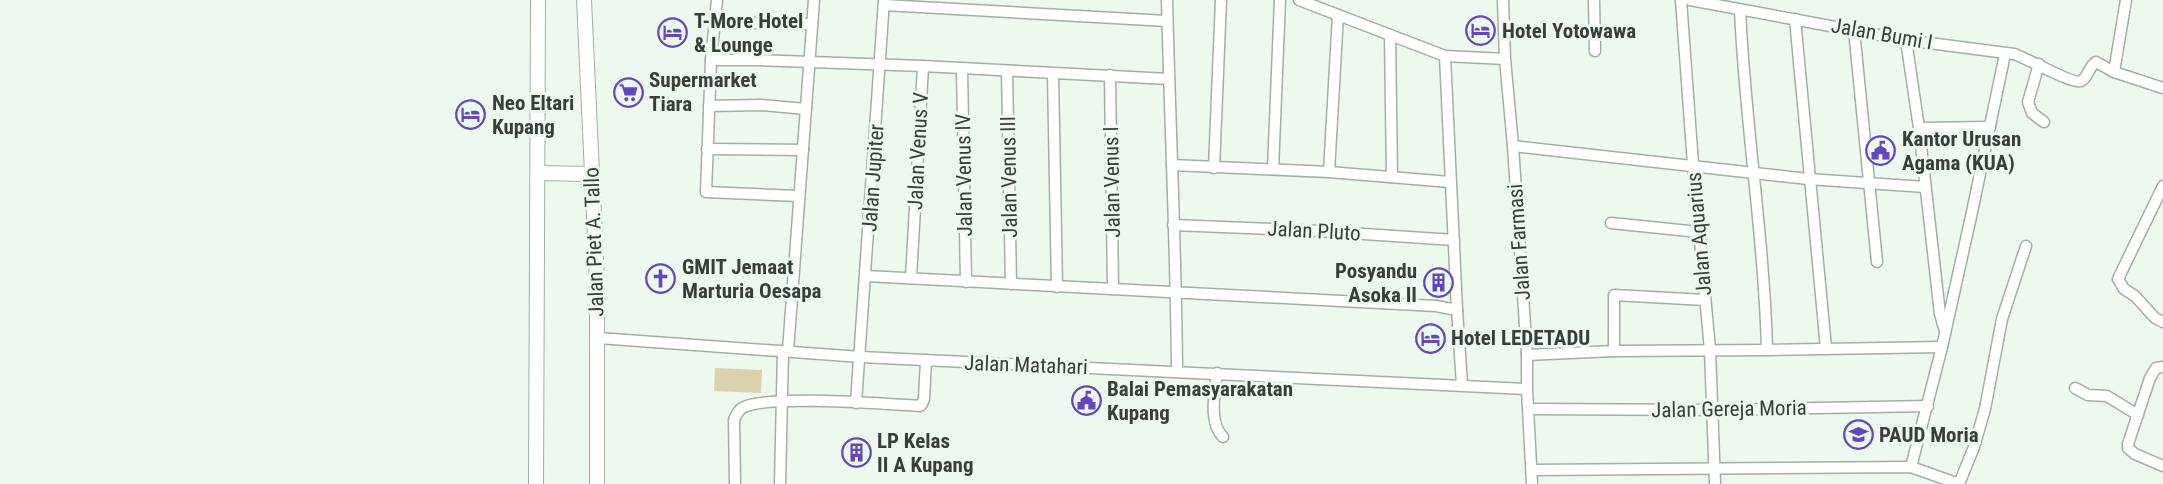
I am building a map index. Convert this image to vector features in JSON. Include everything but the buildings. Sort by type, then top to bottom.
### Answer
[{"type":"main road","points":[[536,484],[538,0]]},
{"type":"main road","name":"Jalan Piet A. Tallo","points":[[585,0],[598,338],[597,484]]},
{"type":"main road","points":[[539,173],[591,174]]},
{"type":"street","points":[[717,0],[711,60],[705,189],[708,193],[798,196]]},
{"type":"street","points":[[780,484],[781,401],[814,0]]},
{"type":"street","points":[[1167,0],[1177,294],[1177,370]]},
{"type":"street","points":[[1214,168],[1221,0]]},
{"type":"street","points":[[1273,169],[1280,0]]},
{"type":"street","points":[[1299,0],[1445,56],[1505,59]]},
{"type":"street","name":"Jalan Farmasi","points":[[1503,0],[1505,59],[1527,355],[1532,484]]},
{"type":"street","points":[[1594,0],[1595,51]]},
{"type":"street","name":"Jalan Aquarius","points":[[1681,0],[1710,350],[1715,484]]},
{"type":"street","name":"Jalan Bumi I","points":[[1690,0],[1906,40],[2021,56],[2068,80],[2081,81],[2092,64],[2096,62],[2114,72]]},
{"type":"street","points":[[2126,0],[2114,72],[2163,88]]},
{"type":"street","points":[[884,3],[1167,21]]},
{"type":"street","name":"Jalan Jupiter","points":[[856,403],[884,3]]},
{"type":"street","points":[[1740,10],[1767,350]]},
{"type":"street","points":[[1329,172],[1338,15]]},
{"type":"street","points":[[1795,19],[1808,179],[1826,348]]},
{"type":"street","points":[[714,22],[812,24]]},
{"type":"street","points":[[1854,30],[1877,262]]},
{"type":"street","points":[[1390,35],[1392,177]]},
{"type":"street","points":[[1906,40],[1944,331]]},
{"type":"street","points":[[1911,467],[1942,347],[2005,54]]},
{"type":"street","points":[[1445,56],[1462,385]]},
{"type":"street","name":"Jalan Venus V","points":[[711,60],[923,66],[911,278]]},
{"type":"street","points":[[2039,64],[2028,102],[2032,114],[2044,122]]},
{"type":"street","points":[[923,66],[1169,79]]},
{"type":"street","name":"Jalan Venus IV","points":[[962,69],[966,282]]},
{"type":"street","name":"Jalan Venus III","points":[[1007,71],[1011,284]]},
{"type":"street","points":[[1053,74],[1057,287]]},
{"type":"street","name":"Jalan Venus I","points":[[1110,75],[1113,289]]},
{"type":"street","points":[[709,106],[761,105],[806,109]]},
{"type":"street","points":[[1919,128],[1990,127]]},
{"type":"street","points":[[1513,146],[1693,164],[1808,179],[1925,187]]},
{"type":"street","points":[[707,149],[803,150]]},
{"type":"street","points":[[1172,165],[1329,172],[1450,182]]},
{"type":"street","points":[[2163,186],[2118,279],[2124,289],[2163,322]]},
{"type":"street","points":[[1611,223],[1699,232]]},
{"type":"street","name":"Jalan Pluto","points":[[1173,225],[1454,240]]},
{"type":"street","points":[[1532,470],[1911,467],[1959,484],[1974,447],[1985,409],[2002,319],[2025,246]]},
{"type":"street","points":[[866,276],[1177,294],[1424,305],[1457,310]]},
{"type":"street","points":[[1614,351],[1614,295],[1706,300]]},
{"type":"street","name":"Jalan Matahari","points":[[598,338],[861,357],[1177,370],[1527,389]]},
{"type":"street","points":[[1527,355],[1614,351],[1942,347]]},
{"type":"street","points":[[735,484],[734,420],[739,411],[753,404],[781,401],[922,404],[926,360]]},
{"type":"street","points":[[2163,367],[2156,368],[2150,378],[2128,444],[2128,448],[2135,454],[2163,466]]},
{"type":"street","points":[[1216,373],[1215,416],[1217,429],[1223,437]]},
{"type":"street","points":[[2075,388],[2088,395],[2107,396],[2138,415]]},
{"type":"street","name":"Jalan Gereja Moria","points":[[1529,409],[1712,410],[1928,406]]},
{"type":"shaded area","points":[[715,368],[762,370],[761,393],[714,391]]},
{"type":"place","name":"Hotel Yotowawa","points":[[1481,31]]},
{"type":"place","name":"T-More Hotel & Lounge","points":[[673,33]]},
{"type":"place","name":"Supermarket Tiara","points":[[628,92]]},
{"type":"place","name":"Neo Eltari Kupang","points":[[471,115]]},
{"type":"place","name":"Kantor Urusan Agama (KUA)","points":[[1881,151]]},
{"type":"place","name":"GMIT Jemaat Marturia Oesapa","points":[[661,279]]},
{"type":"place","name":"Posyandu Asoka II","points":[[1438,283]]},
{"type":"place","name":"Hotel LEDETADU","points":[[1430,338]]},
{"type":"place","name":"Balai Pemasyarakatan Kupang","points":[[1086,401]]},
{"type":"place","name":"PAUD Moria","points":[[1858,435]]},
{"type":"place","name":"LP Kelas II A Kupang","points":[[856,453]]}]
